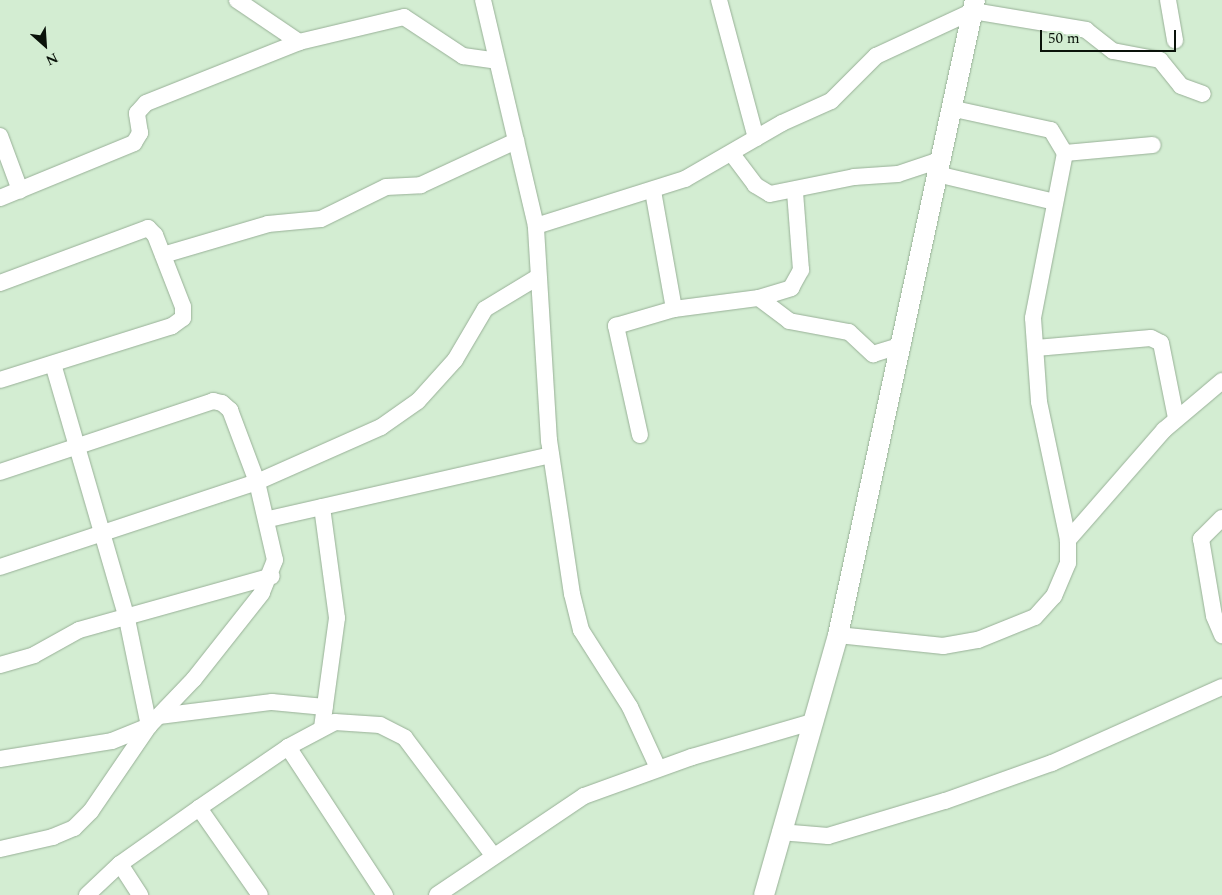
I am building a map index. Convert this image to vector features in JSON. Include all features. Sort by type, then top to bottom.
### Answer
[{"type":"street","points":[[243,4],[264,0]]},
{"type":"street","points":[[483,0],[536,226],[551,455],[580,630],[630,707],[658,768]]},
{"type":"street","points":[[719,0],[756,138]]},
{"type":"street","points":[[1168,0],[1175,40]]},
{"type":"street","points":[[243,4],[299,42]]},
{"type":"street","points":[[764,895],[780,832],[815,721],[838,635],[942,167],[950,108],[974,6]]},
{"type":"street","points":[[536,226],[654,191],[732,154],[756,138],[831,101],[876,56],[974,6],[1086,30],[1113,51],[1160,60],[1181,86],[1203,94]]},
{"type":"street","points":[[0,198],[134,142],[140,133],[137,114],[146,103],[299,42],[404,17],[463,56],[497,61]]},
{"type":"street","points":[[838,635],[943,646],[1010,628],[1035,617],[1054,596],[1068,563],[1068,540],[1039,402],[1033,318],[1065,154],[1051,130],[950,108]]},
{"type":"street","points":[[0,136],[20,190]]},
{"type":"street","points":[[163,255],[268,224],[313,221],[386,187],[421,185],[516,141]]},
{"type":"street","points":[[1065,154],[1153,145]]},
{"type":"street","points":[[732,154],[754,185],[770,194],[795,192],[854,177],[898,174],[942,167],[1055,202]]},
{"type":"street","points":[[654,191],[674,309]]},
{"type":"street","points":[[640,435],[615,331],[621,323],[674,309],[760,298],[791,288],[801,270],[795,192]]},
{"type":"street","points":[[0,283],[136,229],[148,228],[155,235],[183,307],[183,318],[172,326],[0,380]]},
{"type":"street","points":[[0,568],[257,482],[399,416],[455,360],[485,308],[500,295],[538,277]]},
{"type":"street","points":[[760,298],[789,321],[849,332],[873,354],[903,345]]},
{"type":"street","points":[[1036,348],[1150,338],[1162,343],[1176,418]]},
{"type":"street","points":[[53,364],[127,618],[154,721]]},
{"type":"street","points":[[1068,540],[1176,418],[1222,381]]},
{"type":"street","points":[[0,472],[213,401],[222,402],[230,410],[257,482],[269,519],[275,560],[272,576],[194,679],[154,721],[91,812],[74,828],[53,838],[0,849]]},
{"type":"street","points":[[269,519],[551,455]]},
{"type":"street","points":[[322,507],[337,618],[322,728]]},
{"type":"street","points":[[1222,518],[1201,539],[1214,616],[1222,635]]},
{"type":"street","points":[[0,665],[34,655],[79,630],[272,576]]},
{"type":"street","points":[[780,832],[828,836],[945,801],[1052,763],[1222,687]]},
{"type":"street","points":[[0,759],[112,741],[154,721],[263,703],[326,707]]},
{"type":"street","points":[[87,895],[120,864],[288,747],[322,728],[359,720],[405,738],[493,855]]},
{"type":"street","points":[[437,895],[493,855],[584,796],[658,768],[815,721]]},
{"type":"street","points":[[288,747],[385,895]]},
{"type":"street","points":[[199,808],[260,895]]},
{"type":"street","points":[[120,864],[140,895]]}]
